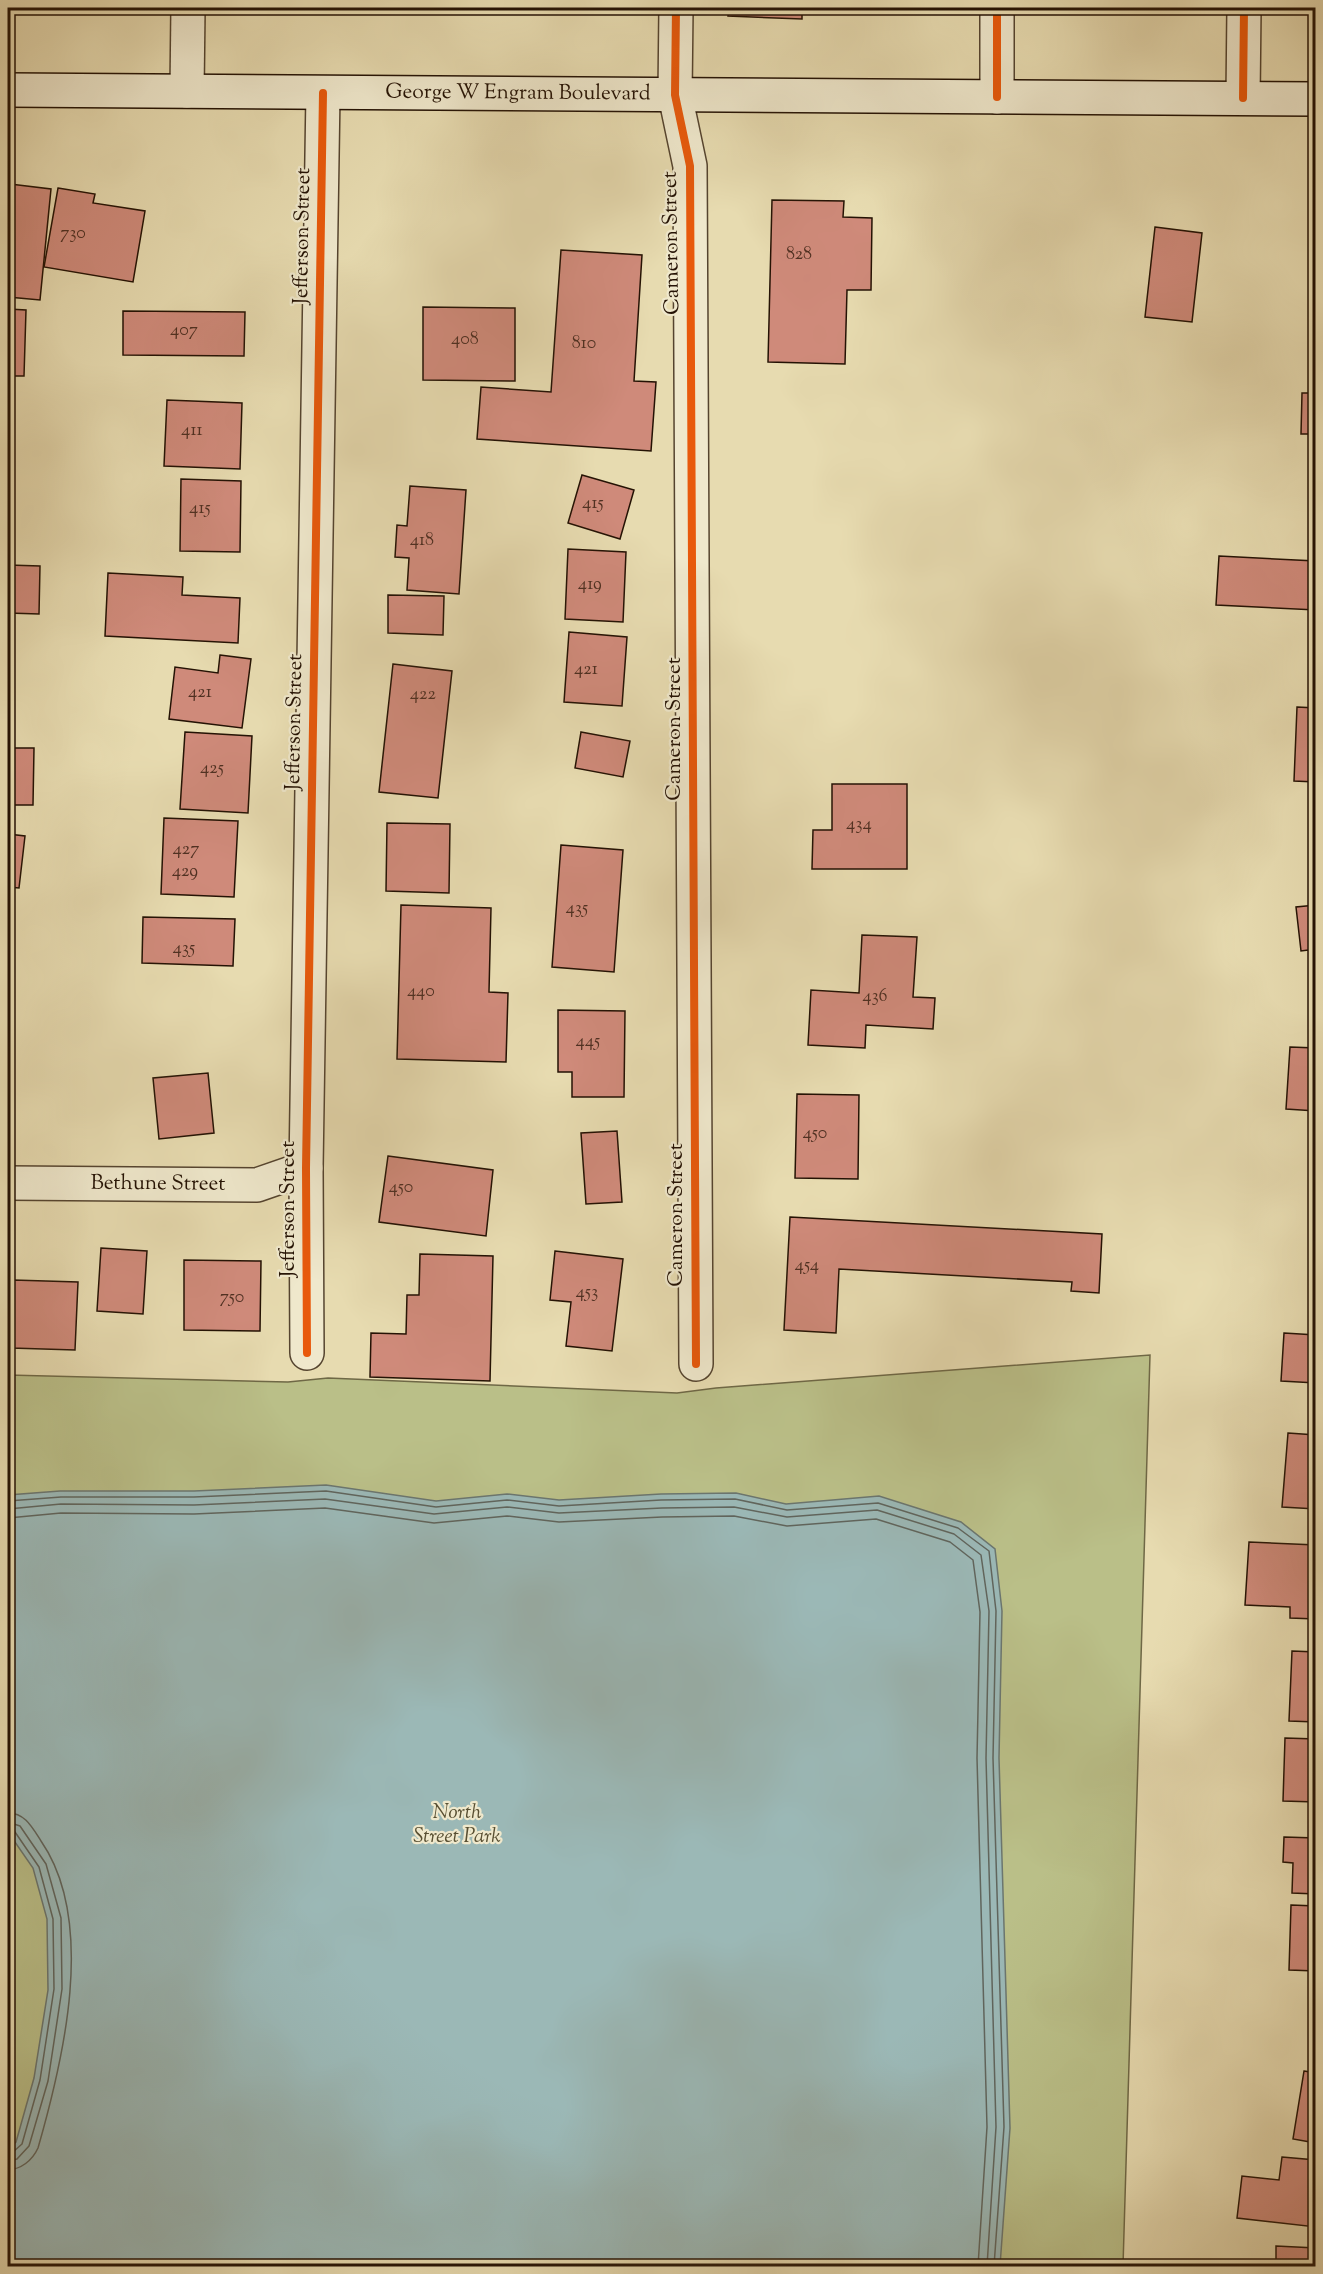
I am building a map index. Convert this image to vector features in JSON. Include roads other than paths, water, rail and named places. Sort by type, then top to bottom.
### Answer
[{"type":"street","points":[[187,91],[188,8]]},
{"type":"street","name":"Cameron Street","points":[[676,8],[675,94],[690,166],[696,1365]]},
{"type":"street","points":[[997,8],[997,97]]},
{"type":"street","points":[[1243,98],[1244,8]]},
{"type":"street","name":"George W Engram Boulevard","points":[[8,90],[1316,99]]},
{"type":"street","name":"Jefferson Street","points":[[307,1353],[306,1168],[323,93]]},
{"type":"street","name":"Bethune Street","points":[[8,1183],[257,1185],[306,1168]]},
{"type":"water","name":"North Street Park","points":[[326,1485],[436,1501],[507,1494],[559,1500],[661,1494],[736,1493],[786,1504],[879,1496],[961,1522],[995,1549],[1002,1611],[999,1758],[1010,2128],[1000,2266],[8,2266],[8,2149],[16,2142],[34,2078],[48,1990],[47,1919],[33,1868],[8,1832],[8,1495],[60,1491],[194,1491]]}]
